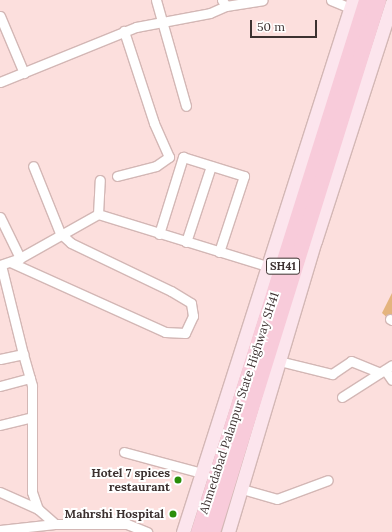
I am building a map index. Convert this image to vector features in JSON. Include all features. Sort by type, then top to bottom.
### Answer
[{"type":"main road","name":"Ahmedabad Palanpur State Highway SH41","points":[[209,532],[366,0]]},
{"type":"main road","name":"SH41","points":[[209,532],[338,150],[383,26],[378,0]]},
{"type":"street","points":[[156,0],[186,106]]},
{"type":"street","points":[[0,82],[124,32],[224,3],[263,0]]},
{"type":"street","points":[[183,532],[270,267],[351,4],[331,0]]},
{"type":"street","points":[[383,26],[392,3]]},
{"type":"street","points":[[0,16],[24,73]]},
{"type":"street","points":[[118,176],[156,166],[169,157],[154,123],[124,32]]},
{"type":"street","points":[[228,532],[279,361],[338,150]]},
{"type":"street","points":[[159,234],[183,157],[244,176],[219,252]]},
{"type":"street","points":[[10,262],[165,332],[185,333],[193,316],[191,304],[71,243],[60,233],[33,166]]},
{"type":"street","points":[[186,242],[212,166]]},
{"type":"street","points":[[98,214],[100,180]]},
{"type":"street","points":[[38,509],[32,492],[32,417],[30,378],[0,265],[20,258],[60,233],[98,214],[270,267]]},
{"type":"street","points":[[0,217],[20,258]]},
{"type":"street","points":[[0,359],[23,354]]},
{"type":"street","points":[[279,361],[332,374],[351,361],[386,369],[392,380]]},
{"type":"street","points":[[342,397],[386,369]]},
{"type":"street","points":[[0,386],[30,378]]},
{"type":"street","points":[[0,424],[32,417]]},
{"type":"street","points":[[237,449],[252,452]]},
{"type":"street","points":[[124,452],[202,473]]},
{"type":"street","points":[[242,489],[277,499],[328,480]]},
{"type":"street","points":[[0,492],[38,509],[55,524]]},
{"type":"street","points":[[0,530],[55,524],[127,524],[147,532]]},
{"type":"shaded area","points":[[392,293],[392,322],[382,313]]},
{"type":"place","name":"Hotel 7 spices restaurant","points":[[178,480]]},
{"type":"place","name":"Mahrshi Hospital","points":[[173,514]]}]
